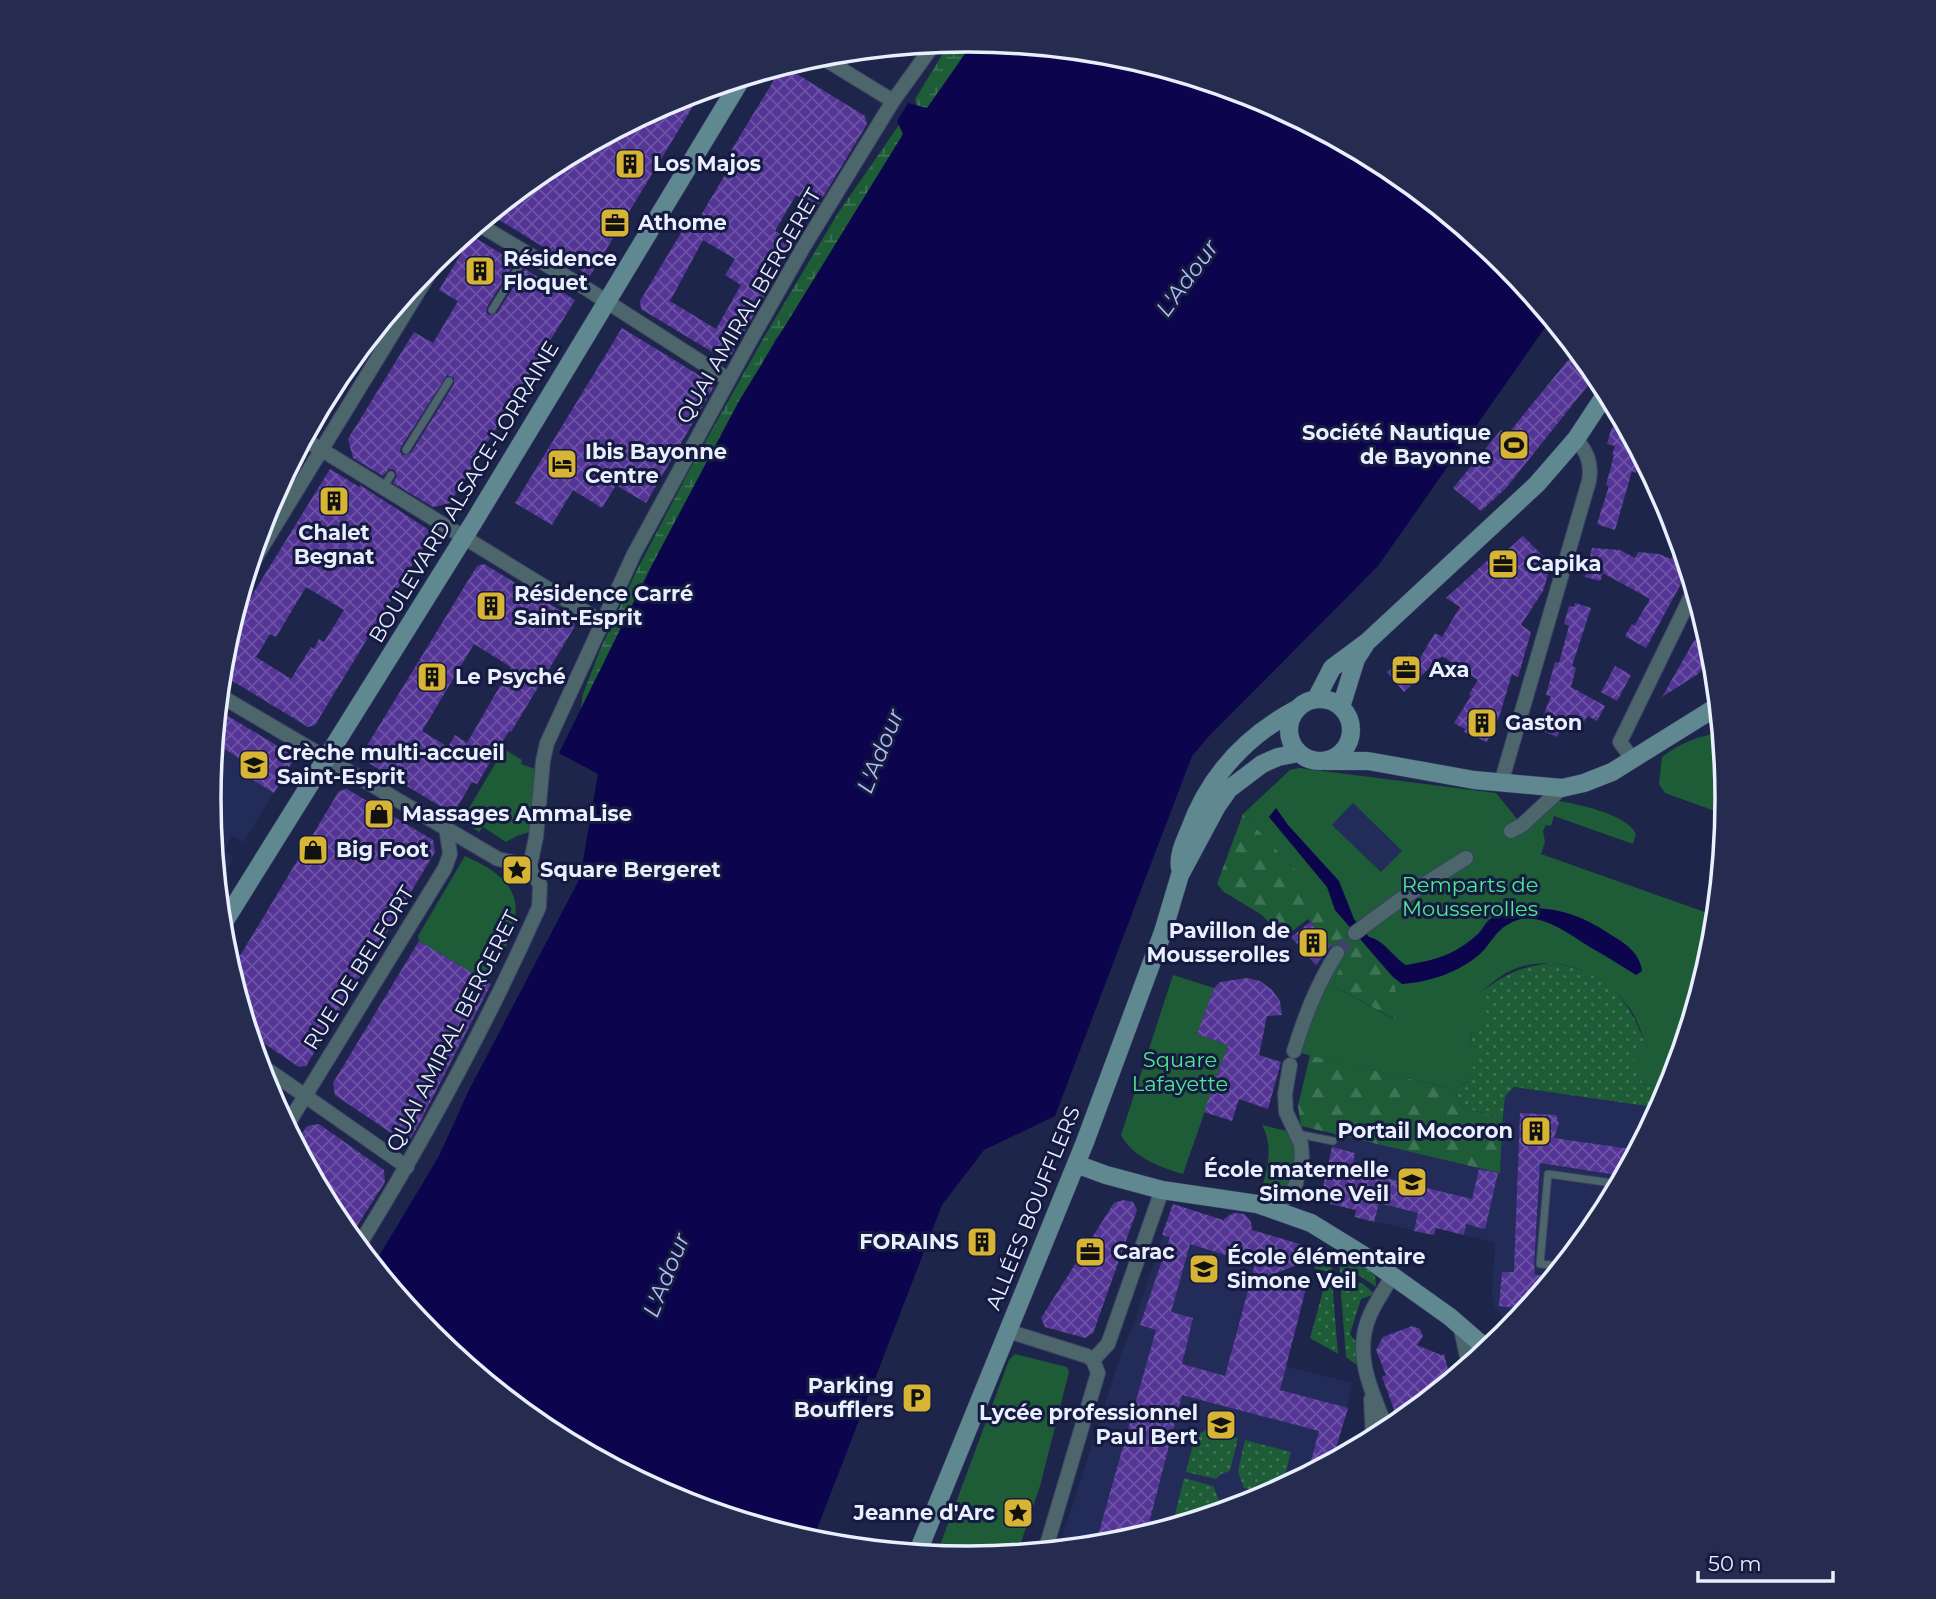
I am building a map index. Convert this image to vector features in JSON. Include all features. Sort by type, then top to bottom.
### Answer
[{"type":"main road","name":"BOULEVARD ALSACE-LORRAINE","points":[[230,913],[464,537],[735,90]]},
{"type":"main road","points":[[1316,699],[1332,668],[1367,642],[1537,484],[1576,439],[1600,402]]},
{"type":"main road","points":[[1341,707],[1356,659],[1367,642]]},
{"type":"main road","points":[[1368,761],[1351,732],[1349,719],[1341,707],[1329,700],[1316,699],[1305,702],[1295,710],[1288,728],[1292,746],[1298,754],[1309,760],[1368,761],[1474,780],[1562,788],[1584,783],[1633,760],[1710,711]]},
{"type":"main road","name":"ALLÉES BOUFFLERS","points":[[1181,875],[1179,859],[1193,820],[1215,777],[1256,736],[1274,721],[1295,710]]},
{"type":"main road","points":[[1327,761],[1346,747],[1351,732]]},
{"type":"main road","name":"ALLÉES BOUFFLERS","points":[[921,1545],[1076,1164],[1163,932],[1181,875],[1217,806],[1229,789],[1262,764],[1279,757],[1298,754]]},
{"type":"main road","points":[[1076,1164],[1162,1190],[1276,1209],[1325,1230],[1460,1325],[1480,1343]]},
{"type":"street","name":"QUAI AMIRAL BERGERET","points":[[364,1238],[407,1167],[480,1031],[539,907],[540,885],[530,866],[547,743],[602,622],[653,517],[804,246],[893,101],[927,54]]},
{"type":"street","points":[[834,65],[893,101]]},
{"type":"street","points":[[486,229],[729,380]]},
{"type":"street","points":[[272,529],[413,300]]},
{"type":"street","points":[[1501,783],[1589,481],[1589,460],[1576,439]]},
{"type":"street","points":[[312,444],[387,482],[464,537],[602,622]]},
{"type":"street","points":[[1633,760],[1620,742],[1688,601]]},
{"type":"street","points":[[227,700],[498,859],[530,866]]},
{"type":"street","points":[[1511,831],[1522,825],[1562,788]]},
{"type":"street","name":"RUE DE BELFORT","points":[[292,1117],[445,868],[450,854],[446,827]]},
{"type":"street","points":[[1359,930],[1401,899],[1466,858]]},
{"type":"street","points":[[1276,1209],[1295,1187],[1302,1157],[1284,1094],[1292,1058],[1305,1014],[1321,978],[1337,953]]},
{"type":"street","points":[[273,1073],[407,1167]]},
{"type":"street","points":[[1093,1360],[1108,1344],[1162,1190]]},
{"type":"street","points":[[1384,1421],[1365,1374],[1362,1342],[1369,1316],[1392,1276]]},
{"type":"street","points":[[1460,1325],[1467,1356]]},
{"type":"street","points":[[1008,1331],[1087,1356],[1093,1360],[1098,1373],[1048,1542]]},
{"type":"street","points":[[1370,1386],[1372,1427]]},
{"type":"lane","points":[[492,310],[527,253]]},
{"type":"lane","points":[[406,450],[449,382]]},
{"type":"lane","points":[[1297,1134],[1333,1142]]},
{"type":"lane","points":[[1552,1265],[1541,1264],[1548,1174],[1609,1183]]},
{"type":"shaded area","points":[[226,715],[291,754],[293,761],[244,842],[232,836],[224,851],[234,858],[225,873],[221,800]]},
{"type":"shaded area","points":[[1353,803],[1402,851],[1381,873],[1332,825]]},
{"type":"shaded area","points":[[1514,1087],[1649,1106],[1615,1173],[1589,1215],[1561,1254],[1505,1318],[1495,1307],[1492,1294],[1495,1243],[1436,1228],[1434,1235],[1355,1217],[1356,1210],[1330,1204],[1332,1194],[1322,1192],[1334,1134],[1500,1173],[1505,1096]]},
{"type":"shaded area","name":"Lycée professionnel Paul Bert","points":[[1173,1204],[1224,1221],[1228,1215],[1238,1212],[1249,1217],[1258,1265],[1252,1273],[1231,1352],[1353,1383],[1335,1449],[1315,1445],[1310,1462],[1254,1490],[1208,1507],[1114,1532],[1061,1541],[1122,1351],[1134,1323]]},
{"type":"green space","points":[[970,52],[931,108],[918,110],[915,100],[943,53]]},
{"type":"green space","points":[[899,125],[904,131],[898,145],[802,304],[775,340],[581,708],[583,694],[600,650],[636,572],[690,469],[838,213]]},
{"type":"green space","points":[[1712,734],[1715,811],[1665,793],[1659,784],[1662,757]]},
{"type":"green space","points":[[504,749],[522,760],[521,764],[538,770],[532,831],[506,842],[483,827],[479,832],[462,820]]},
{"type":"green space","name":"Remparts de Mousserolles","points":[[1299,768],[1496,793],[1522,825],[1553,800],[1599,811],[1623,821],[1636,834],[1633,844],[1554,816],[1551,826],[1546,825],[1543,831],[1545,842],[1541,854],[1706,913],[1690,993],[1657,1087],[1643,1084],[1633,1068],[1636,1050],[1648,1048],[1633,1013],[1619,995],[1591,974],[1558,964],[1523,966],[1506,973],[1480,992],[1488,999],[1481,1031],[1471,1031],[1469,1044],[1478,1047],[1469,1081],[1453,1089],[1296,1052],[1340,956],[1343,961],[1332,985],[1395,1020],[1397,998],[1394,984],[1384,965],[1243,814],[1290,770]],"holes":[[[1353,803],[1402,851],[1381,872],[1332,825]]]},
{"type":"green space","points":[[1243,814],[1335,910],[1393,977],[1398,1000],[1396,1020],[1332,985],[1343,961],[1308,919],[1283,938],[1262,915],[1224,892],[1217,884]]},
{"type":"green space","points":[[465,856],[499,876],[510,888],[515,901],[513,928],[488,982],[419,941],[418,936]]},
{"type":"green space","points":[[1550,963],[1581,970],[1616,992],[1633,1016],[1648,1049],[1643,1084],[1657,1087],[1649,1106],[1514,1087],[1505,1096],[1503,1118],[1463,1108],[1453,1089],[1469,1081],[1477,1047],[1469,1044],[1479,993],[1512,973]]},
{"type":"green space","name":"Square Lafayette","points":[[1173,975],[1214,988],[1197,1034],[1228,1045],[1183,1174],[1140,1155],[1121,1135]]},
{"type":"green space","points":[[1310,1055],[1453,1089],[1463,1108],[1503,1118],[1500,1173],[1301,1126],[1298,1106]]},
{"type":"green space","points":[[1262,1125],[1287,1131],[1293,1138],[1297,1161],[1290,1186],[1281,1194],[1262,1189],[1269,1149]]},
{"type":"green space","points":[[1339,1249],[1375,1276],[1376,1287],[1360,1276],[1340,1273]]},
{"type":"green space","points":[[1313,1251],[1330,1252],[1332,1272],[1315,1269]]},
{"type":"green space","points":[[1317,1276],[1332,1280],[1338,1354],[1310,1338],[1323,1291]]},
{"type":"green space","points":[[1340,1280],[1362,1283],[1375,1294],[1361,1299],[1350,1334],[1357,1343],[1358,1366],[1346,1357]]},
{"type":"green space","points":[[1015,1354],[1067,1367],[1069,1372],[1040,1486],[1020,1545],[940,1545],[1009,1360]]},
{"type":"green space","points":[[1206,1430],[1238,1438],[1230,1471],[1216,1479],[1186,1472],[1195,1436]]},
{"type":"green space","points":[[1245,1440],[1291,1452],[1285,1475],[1254,1490],[1244,1488],[1238,1472]]},
{"type":"green space","points":[[1184,1478],[1213,1486],[1220,1503],[1174,1517]]},
{"type":"water","name":"L'Adour","points":[[966,52],[1066,59],[1114,67],[1208,92],[1254,109],[1298,130],[1383,178],[1461,238],[1496,271],[1546,326],[1378,566],[1192,756],[1055,1116],[984,1150],[942,1205],[816,1531],[728,1507],[682,1490],[594,1446],[553,1421],[475,1361],[406,1292],[378,1258],[439,1156],[468,1092],[580,878],[598,774],[559,753],[652,565],[739,401],[903,134],[897,121],[908,103],[927,108]]},
{"type":"water","points":[[1276,808],[1339,881],[1354,919],[1369,937],[1406,965],[1436,959],[1453,952],[1478,934],[1488,921],[1496,916],[1538,908],[1562,912],[1597,926],[1630,948],[1638,958],[1642,971],[1636,975],[1553,925],[1530,918],[1518,920],[1503,928],[1481,953],[1454,971],[1423,981],[1402,984],[1335,910],[1327,887],[1269,817]]},
{"type":"building","points":[[795,73],[865,116],[867,124],[817,207],[796,195],[775,231],[791,241],[762,287],[768,290],[730,357],[724,359],[641,309],[640,301],[684,228],[691,232],[735,158],[729,154],[775,78]],"holes":[[[703,240],[735,259],[725,275],[741,285],[716,329],[670,301]]]},
{"type":"building","points":[[694,104],[590,276],[498,219],[553,178],[595,153]]},
{"type":"building","points":[[475,238],[515,262],[487,307],[486,312],[489,315],[497,313],[525,269],[575,300],[450,503],[433,507],[393,483],[397,476],[395,470],[389,469],[383,476],[353,458],[348,439],[414,332],[433,343],[458,301],[439,290],[465,247]],"holes":[[[447,375],[454,378],[454,384],[411,453],[403,455],[400,452],[401,447]]]},
{"type":"building","points":[[622,328],[715,385],[646,503],[616,485],[602,508],[573,490],[552,525],[515,503]]},
{"type":"building","name":"Société Nautique de Bayonne","points":[[1569,359],[1589,384],[1506,488],[1481,511],[1453,488],[1501,430],[1507,435]]},
{"type":"building","points":[[1614,424],[1638,468],[1636,473],[1632,471],[1615,530],[1597,524],[1609,486],[1606,485],[1614,455],[1615,446],[1607,444]]},
{"type":"building","points":[[330,469],[361,488],[360,485],[432,532],[315,725],[308,727],[231,680],[247,604]],"holes":[[[306,587],[344,610],[324,642],[319,639],[314,649],[311,647],[291,679],[256,657],[270,634],[276,637]]]},
{"type":"building","points":[[1523,536],[1551,564],[1543,591],[1521,625],[1531,632],[1518,677],[1512,674],[1499,717],[1487,742],[1464,732],[1465,729],[1454,723],[1478,680],[1442,656],[1404,692],[1387,672],[1409,654],[1417,663],[1435,633],[1442,637],[1460,607],[1446,598],[1498,551],[1503,554]]},
{"type":"building","points":[[1592,548],[1620,550],[1635,558],[1638,552],[1659,554],[1671,559],[1673,554],[1682,582],[1646,648],[1625,636],[1650,599],[1603,573],[1600,581],[1585,577]]},
{"type":"building","points":[[484,564],[571,617],[575,626],[511,732],[509,731],[477,784],[472,782],[453,814],[364,760],[363,752],[477,566]],"holes":[[[474,644],[511,667],[467,743],[455,735],[448,747],[422,731]]]},
{"type":"building","points":[[1575,603],[1591,608],[1572,666],[1576,668],[1571,687],[1605,706],[1597,721],[1588,716],[1580,727],[1569,721],[1568,725],[1563,723],[1557,737],[1538,729],[1551,696],[1546,695],[1555,662],[1559,663],[1569,626],[1564,624],[1569,606],[1574,607]]},
{"type":"building","points":[[1695,639],[1699,643],[1703,668],[1698,674],[1662,697]]},
{"type":"building","points":[[1615,666],[1631,675],[1617,701],[1601,692]]},
{"type":"building","name":"Crèche multi-accueil Saint-Esprit","points":[[226,715],[291,754],[293,761],[274,793],[250,778],[256,769],[223,748]]},
{"type":"building","points":[[347,789],[433,840],[435,852],[306,1066],[299,1067],[262,1042],[238,959],[339,791]]},
{"type":"building","name":"Pavillon de Mousserolles","points":[[1310,922],[1331,946],[1316,965],[1291,937]]},
{"type":"building","points":[[419,941],[491,984],[410,1140],[403,1141],[335,1095],[333,1083]]},
{"type":"building","points":[[1247,978],[1260,981],[1272,990],[1280,1001],[1282,1015],[1267,1016],[1259,1055],[1281,1062],[1268,1109],[1239,1099],[1232,1121],[1204,1112],[1228,1045],[1197,1034],[1214,988],[1220,982]]},
{"type":"building","points":[[1520,1113],[1556,1115],[1559,1123],[1554,1138],[1628,1149],[1614,1174],[1540,1163],[1534,1264],[1535,1275],[1544,1275],[1515,1308],[1499,1306],[1502,1272],[1514,1272]]},
{"type":"building","points":[[319,1124],[384,1170],[385,1182],[356,1228],[301,1135],[307,1126]]},
{"type":"building","points":[[1332,1147],[1355,1153],[1352,1170],[1472,1199],[1479,1169],[1498,1173],[1485,1229],[1466,1224],[1464,1235],[1436,1228],[1434,1235],[1414,1231],[1418,1213],[1379,1203],[1374,1222],[1355,1217],[1356,1210],[1330,1204],[1332,1194],[1322,1192]]},
{"type":"building","points":[[1123,1200],[1133,1202],[1137,1210],[1093,1333],[1085,1338],[1045,1327],[1041,1318],[1114,1203]]},
{"type":"building","points":[[1173,1204],[1223,1220],[1233,1213],[1244,1214],[1251,1222],[1252,1230],[1300,1244],[1307,1261],[1269,1276],[1306,1288],[1280,1390],[1348,1408],[1336,1449],[1310,1462],[1319,1431],[1182,1395],[1149,1524],[1098,1535],[1156,1330],[1140,1325],[1170,1237],[1162,1235]],"holes":[[[1190,1244],[1255,1264],[1225,1376],[1182,1364],[1193,1318],[1171,1312]]]},
{"type":"building","points":[[1412,1326],[1420,1329],[1423,1336],[1417,1345],[1444,1354],[1448,1371],[1395,1412],[1382,1377],[1386,1375],[1376,1350],[1383,1337]]},
{"type":"tunnel","points":[[1337,953],[1355,933]]},
{"type":"place","name":"Los Majos","points":[[630,164]]},
{"type":"place","name":"Athome","points":[[615,223]]},
{"type":"place","name":"Résidence Floquet","points":[[480,271]]},
{"type":"place","name":"Société Nautique de Bayonne","points":[[1514,445]]},
{"type":"place","name":"Ibis Bayonne Centre","points":[[562,464]]},
{"type":"place","name":"Chalet Begnat","points":[[334,501]]},
{"type":"place","name":"Capika","points":[[1503,564]]},
{"type":"place","name":"Résidence Carré Saint-Esprit","points":[[491,606]]},
{"type":"place","name":"Axa","points":[[1406,670]]},
{"type":"place","name":"Le Psyché","points":[[432,677]]},
{"type":"place","name":"Gaston","points":[[1482,723]]},
{"type":"place","name":"Crèche multi-accueil Saint-Esprit","points":[[254,765]]},
{"type":"place","name":"Massages AmmaLise","points":[[379,814]]},
{"type":"place","name":"Big Foot","points":[[313,850]]},
{"type":"place","name":"Square Bergeret","points":[[517,870]]},
{"type":"place","name":"Pavillon de Mousserolles","points":[[1313,943]]},
{"type":"place","name":"Portail Mocoron","points":[[1536,1131]]},
{"type":"place","name":"École maternelle Simone Veil","points":[[1412,1182]]},
{"type":"place","name":"FORAINS","points":[[982,1242]]},
{"type":"place","name":"Carac","points":[[1090,1252]]},
{"type":"place","name":"École élémentaire Simone Veil","points":[[1204,1269]]},
{"type":"place","name":"Parking Boufflers","points":[[917,1398]]},
{"type":"place","name":"Lycée professionnel Paul Bert","points":[[1221,1425]]},
{"type":"place","name":"Jeanne d'Arc","points":[[1018,1513]]}]
